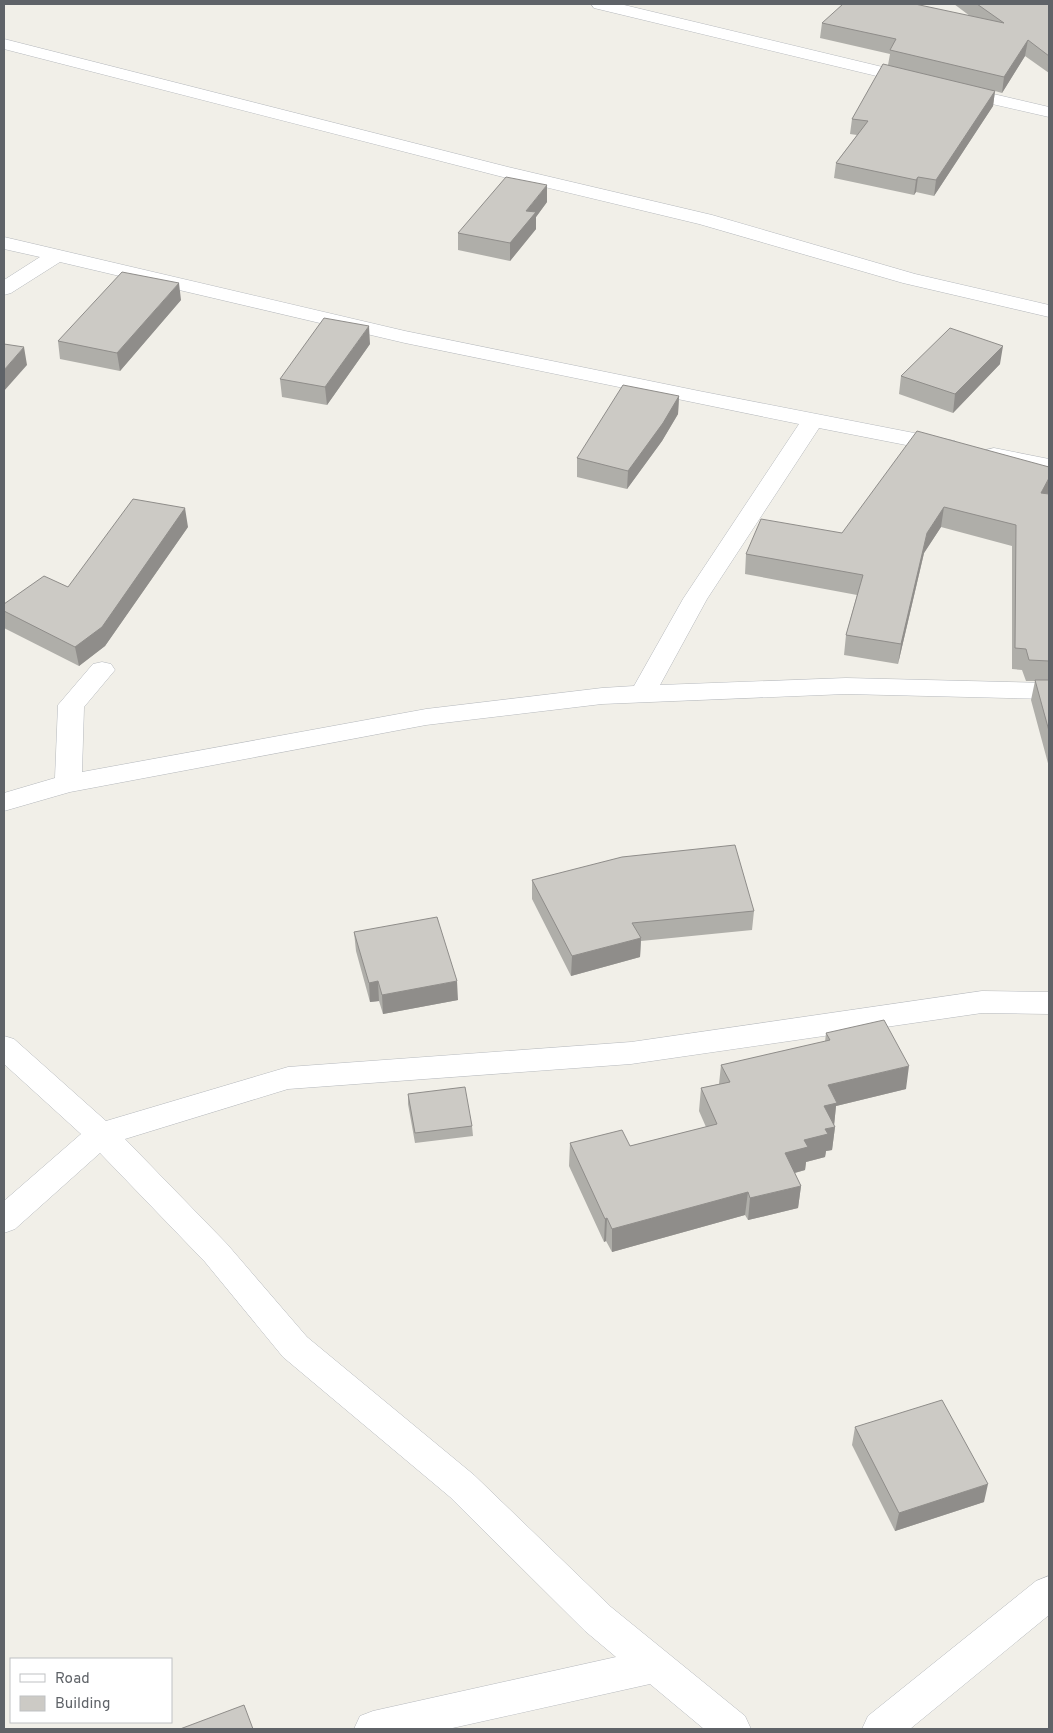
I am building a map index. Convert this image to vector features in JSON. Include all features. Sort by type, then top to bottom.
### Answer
[{"type":"street","points":[[600,4],[1049,112]]},
{"type":"street","points":[[4,44],[496,170],[705,220],[910,280],[1049,311]]},
{"type":"street","points":[[4,243],[405,337],[1049,466]]},
{"type":"street","points":[[4,289],[58,255]]},
{"type":"street","points":[[642,694],[695,599],[801,435],[813,420]]},
{"type":"street","points":[[68,783],[71,705],[102,670]]},
{"type":"street","points":[[4,802],[68,783],[426,717],[602,696],[846,686],[1049,691]]},
{"type":"street","points":[[4,1220],[101,1134],[288,1078],[632,1053],[982,1002],[1049,1003]]},
{"type":"street","points":[[4,1047],[101,1134],[216,1253],[295,1347],[462,1486],[598,1619],[732,1729]]},
{"type":"street","points":[[881,1729],[1049,1593]]},
{"type":"street","points":[[373,1729],[539,1690],[656,1666]]},
{"type":"building","points":[[843,4],[915,4],[1004,23],[977,4],[1049,4],[1049,56],[1028,40],[1004,77],[890,50],[896,39],[822,23]]},
{"type":"building","points":[[883,64],[995,91],[936,180],[918,177],[916,180],[836,163],[868,121],[852,119]]},
{"type":"building","points":[[506,177],[547,185],[526,211],[536,212],[510,243],[458,233]]},
{"type":"building","points":[[122,272],[179,283],[117,353],[58,341]]},
{"type":"building","points":[[324,318],[369,326],[325,387],[280,379]]},
{"type":"building","points":[[950,328],[1003,346],[955,394],[901,376]]},
{"type":"building","points":[[4,344],[24,347],[4,370]]},
{"type":"building","points":[[623,385],[679,396],[663,423],[628,471],[577,458]]},
{"type":"building","points":[[917,431],[1049,467],[1049,478],[1041,493],[1049,494],[1049,661],[1029,660],[1026,649],[1015,648],[1016,525],[944,507],[927,533],[901,644],[846,635],[863,575],[746,554],[761,519],[842,533]]},
{"type":"building","points":[[133,499],[185,508],[102,627],[75,647],[4,611],[4,604],[44,576],[68,587]]},
{"type":"building","points":[[1035,680],[1049,680],[1049,731]]},
{"type":"building","points":[[735,845],[754,911],[632,923],[641,938],[572,956],[532,880],[622,857]]},
{"type":"building","points":[[437,917],[457,981],[382,995],[378,981],[369,983],[354,932]]},
{"type":"building","points":[[884,1020],[909,1066],[828,1085],[837,1103],[824,1106],[835,1127],[825,1129],[828,1134],[804,1140],[808,1147],[785,1153],[801,1186],[750,1198],[748,1192],[612,1229],[607,1218],[605,1219],[570,1143],[622,1130],[630,1146],[717,1124],[701,1088],[730,1082],[721,1065],[830,1040],[826,1033]]},
{"type":"building","points":[[465,1087],[472,1126],[415,1133],[408,1094]]},
{"type":"building","points":[[942,1400],[988,1484],[899,1513],[855,1427]]},
{"type":"building","points":[[244,1705],[253,1729],[180,1729]]}]
